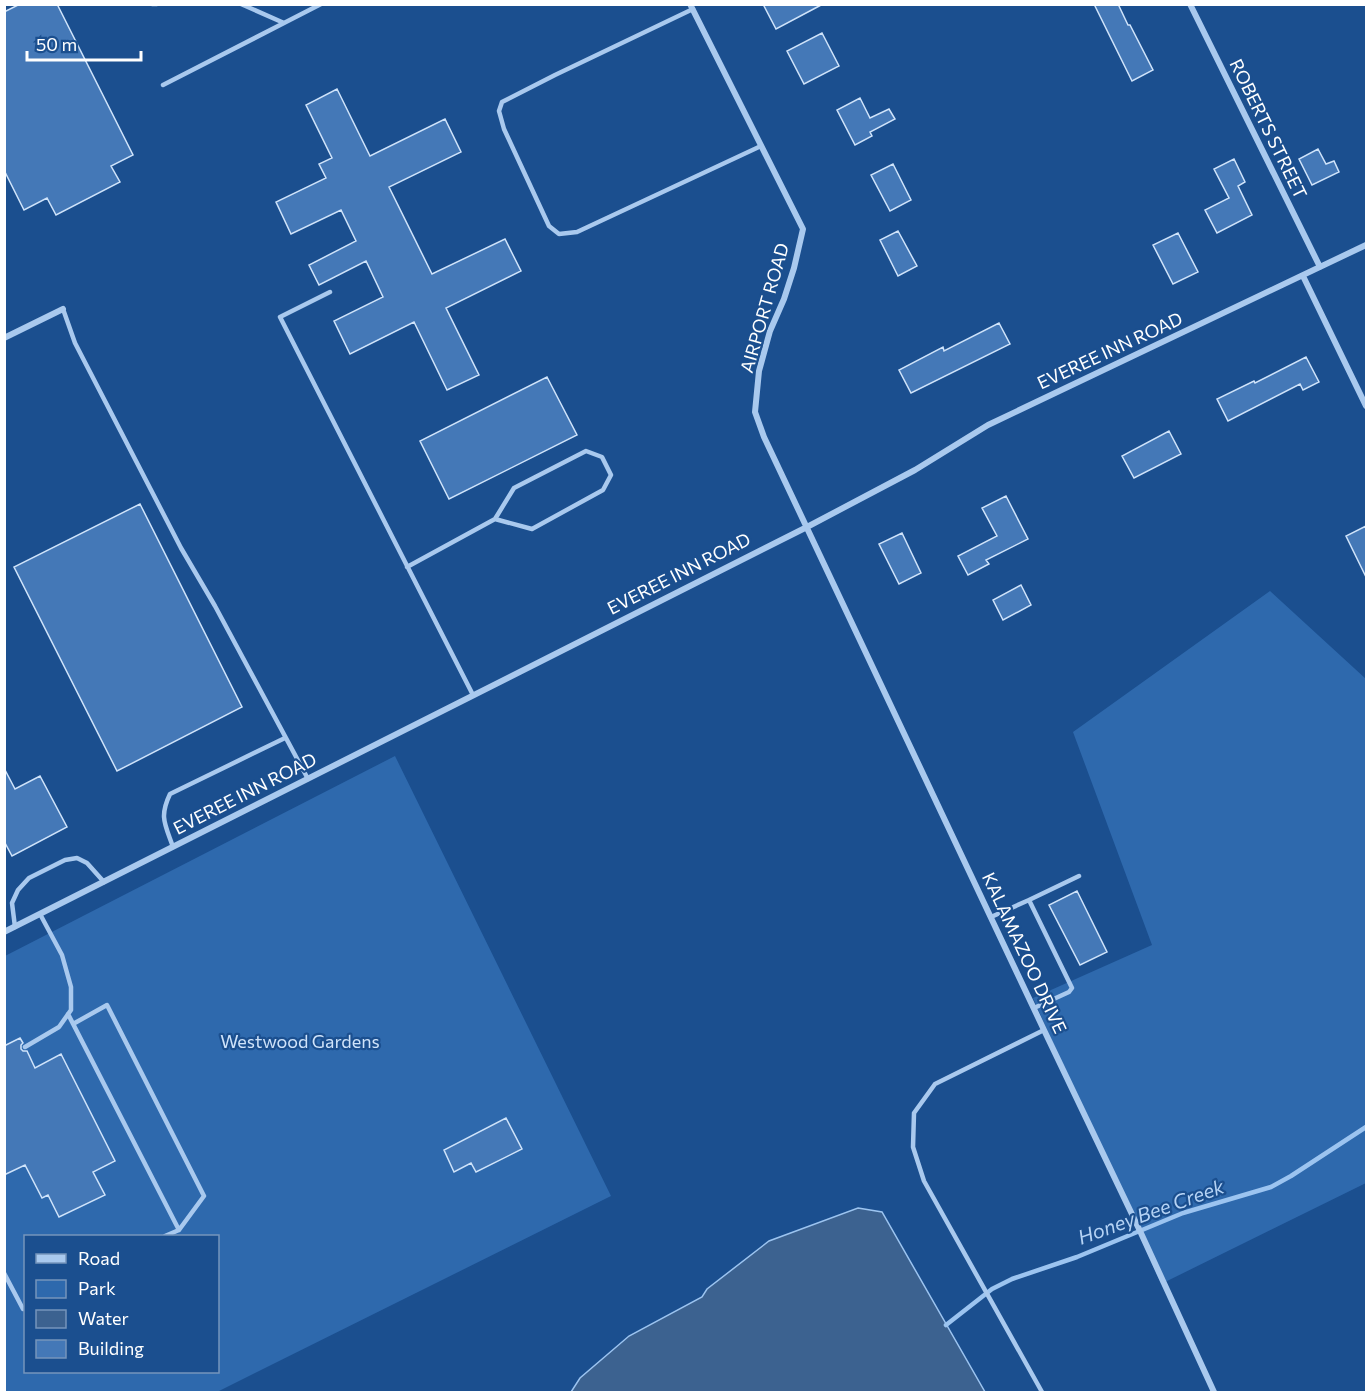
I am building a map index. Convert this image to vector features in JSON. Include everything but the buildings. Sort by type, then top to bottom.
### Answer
[{"type":"street","name":"ROBERTS STREET","points":[[1190,4],[1320,267]]},
{"type":"street","name":"AIRPORT ROAD","points":[[691,7],[803,229],[794,268],[770,331],[759,371],[755,411],[807,527]]},
{"type":"street","name":"EVEREE INN ROAD","points":[[4,932],[807,527],[915,470],[988,425],[1366,245]]},
{"type":"street","points":[[1303,276],[1366,406]]},
{"type":"street","points":[[4,338],[63,309]]},
{"type":"street","name":"KALAMAZOO DRIVE","points":[[807,527],[1214,1392]]},
{"type":"lane","points":[[152,4],[153,6],[157,4]]},
{"type":"lane","points":[[241,4],[284,23]]},
{"type":"lane","points":[[163,85],[321,4]]},
{"type":"lane","points":[[691,7],[502,102],[499,111],[504,129],[549,226],[559,234],[576,232],[761,146]]},
{"type":"lane","points":[[330,292],[280,317],[472,695]]},
{"type":"lane","points":[[63,309],[75,343],[181,548],[215,606],[308,779]]},
{"type":"lane","points":[[407,567],[495,519],[514,488],[586,451],[602,457],[611,475],[603,490],[532,529],[495,519]]},
{"type":"lane","points":[[173,847],[164,822],[164,806],[170,794],[285,738]]},
{"type":"lane","points":[[15,927],[12,903],[18,890],[29,878],[65,860],[77,858],[87,863],[104,882]]},
{"type":"lane","points":[[991,917],[1079,876]]},
{"type":"lane","points":[[1029,900],[1072,988],[1069,992],[1034,1008]]},
{"type":"lane","points":[[25,1047],[59,1027],[70,1010],[70,987],[62,955],[39,914]]},
{"type":"lane","points":[[73,1024],[107,1005],[204,1196],[178,1230],[167,1235]]},
{"type":"lane","points":[[68,1014],[178,1230]]},
{"type":"lane","points":[[1042,1392],[924,1181],[913,1147],[914,1113],[935,1084],[1044,1030]]},
{"type":"lane","points":[[4,1273],[24,1309]]},
{"type":"green space","points":[[1270,591],[1366,679],[1366,1183],[1161,1284],[1033,998],[1152,945],[1073,732]]},
{"type":"green space","name":"Westwood Gardens","points":[[395,756],[611,1196],[217,1392],[5,1392],[5,956]]},
{"type":"water","points":[[858,1208],[882,1212],[985,1392],[571,1392],[580,1378],[629,1336],[702,1297],[707,1289],[769,1241]]},
{"type":"waterway","name":"Honey Bee Creek","points":[[946,1325],[992,1289],[1012,1279],[1077,1257],[1183,1213],[1271,1187],[1366,1127]]}]
